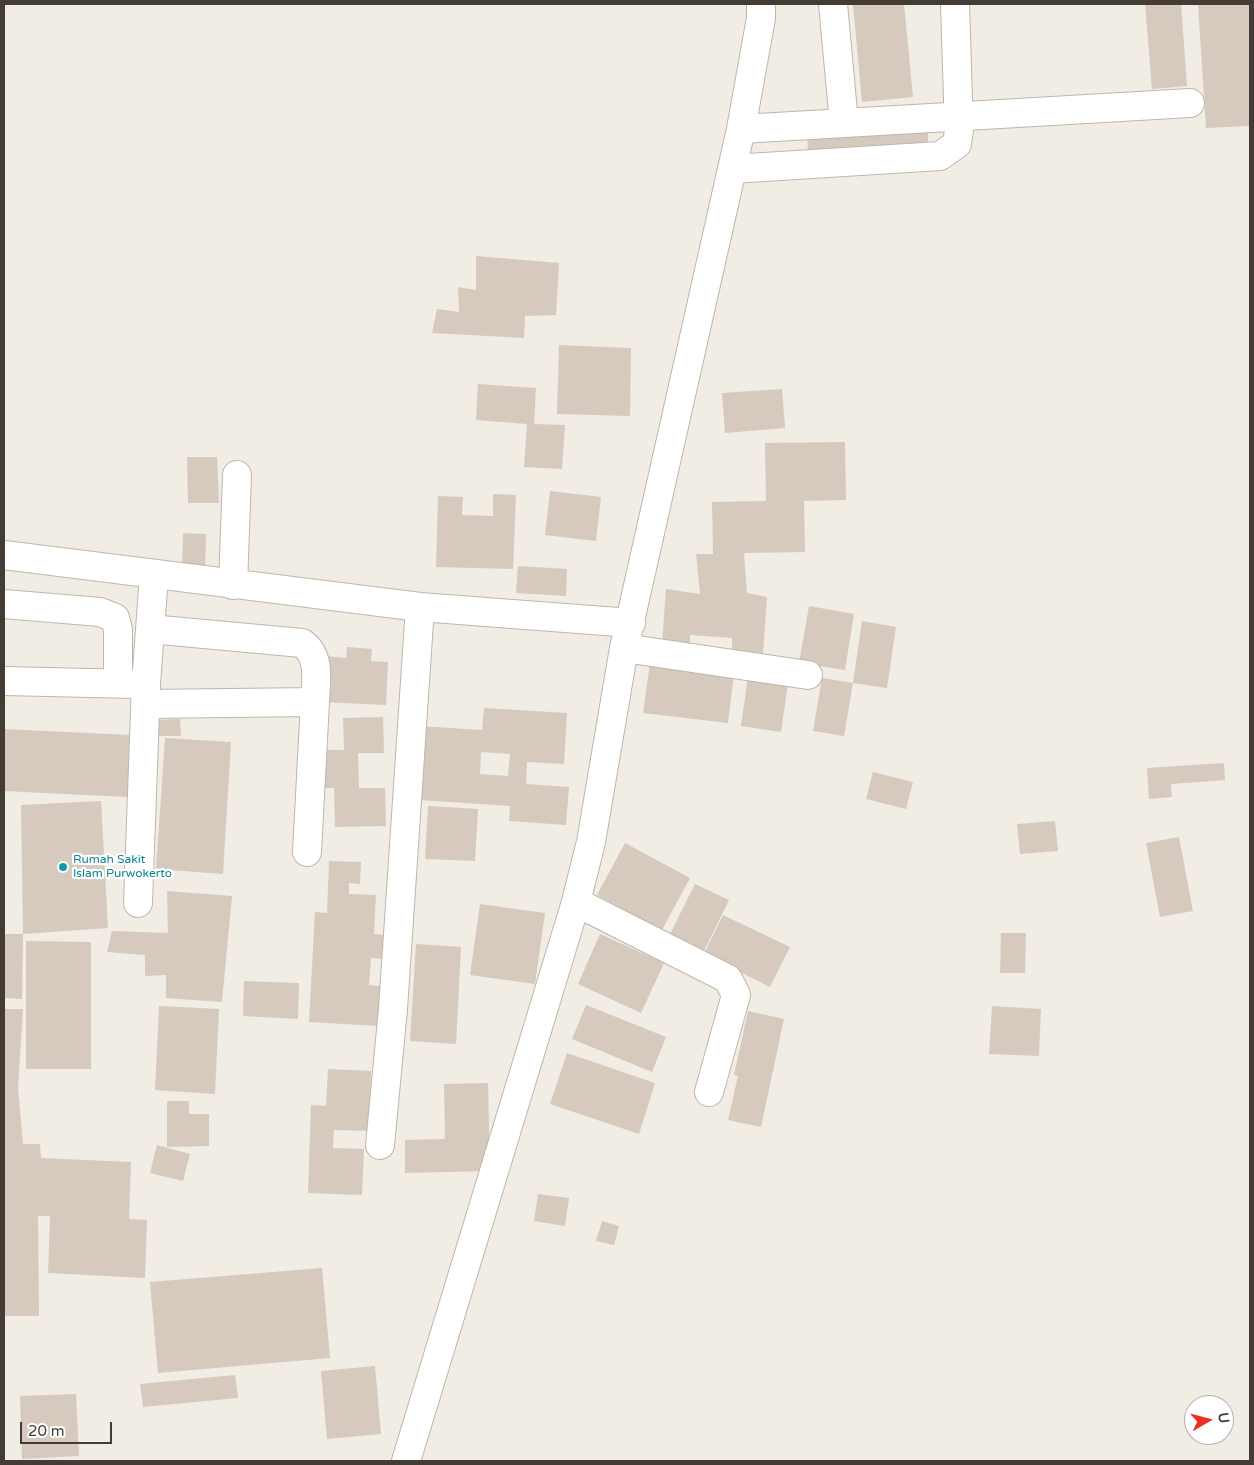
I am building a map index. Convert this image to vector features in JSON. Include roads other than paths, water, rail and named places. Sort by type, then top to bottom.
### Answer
[{"type":"street","points":[[406,1461],[576,902],[591,842],[627,635],[741,129],[762,4]]},
{"type":"street","points":[[833,4],[844,123]]},
{"type":"street","points":[[732,169],[940,156],[957,144],[955,4]]},
{"type":"street","points":[[741,129],[1190,103]]},
{"type":"street","points":[[233,585],[237,475]]},
{"type":"street","points":[[4,555],[627,635],[808,675]]},
{"type":"street","points":[[138,903],[145,694],[154,575]]},
{"type":"street","points":[[4,604],[100,612],[115,618],[118,630],[118,683]]},
{"type":"street","points":[[380,1146],[393,1009],[420,607]]},
{"type":"street","points":[[150,629],[302,643],[311,649],[315,660],[315,702],[307,852]]},
{"type":"street","points":[[4,681],[118,683],[145,694],[315,702]]},
{"type":"street","points":[[576,902],[728,979],[736,995],[709,1092]]},
{"type":"place","name":"Rumah Sakit Islam Purwokerto","points":[[63,867]]}]
